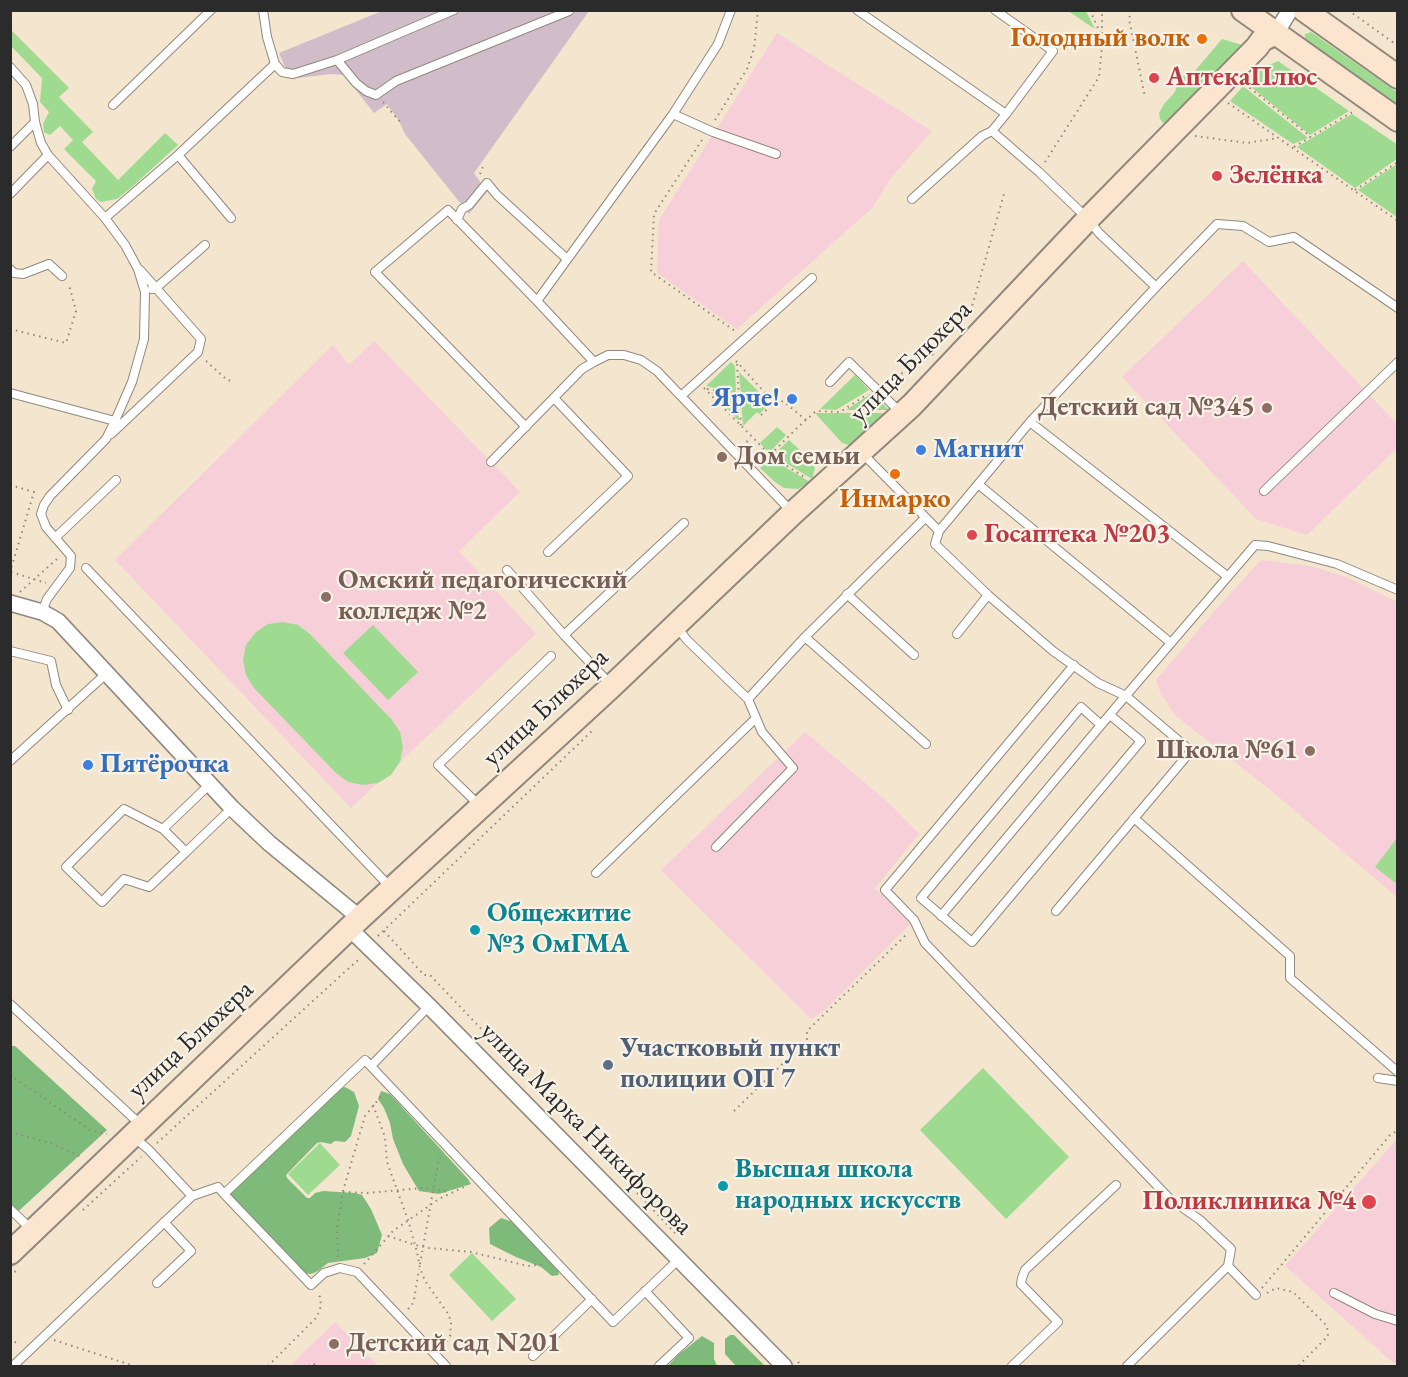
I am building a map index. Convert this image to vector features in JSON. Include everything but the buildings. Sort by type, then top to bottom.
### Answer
[{"type":"street","points":[[1260,23],[1290,10]]},
{"type":"street","points":[[1304,10],[1398,77]]},
{"type":"street","points":[[1260,23],[1398,120]]},
{"type":"street","name":"улица Блюхера","points":[[15,1261],[33,1231],[141,1137],[355,924],[612,686],[793,513],[902,414],[1088,219],[1257,47],[1260,23]]},
{"type":"street","points":[[14,598],[42,612]]},
{"type":"street","name":"улица Марка Никифорова","points":[[42,612],[58,621],[232,808],[355,924],[369,947],[678,1260],[789,1362]]},
{"type":"lane","points":[[113,105],[211,10]]},
{"type":"lane","points":[[262,10],[275,64],[282,72],[293,74],[338,60],[454,10]]},
{"type":"lane","points":[[537,301],[673,114],[718,44],[731,10]]},
{"type":"lane","points":[[857,10],[1006,114]]},
{"type":"lane","points":[[912,199],[982,136],[992,131],[1053,51],[995,10]]},
{"type":"lane","points":[[338,60],[356,82],[366,91],[376,95],[396,81],[569,11]]},
{"type":"lane","points":[[105,218],[178,155],[275,64]]},
{"type":"lane","points":[[10,67],[26,86],[33,104],[41,143],[48,155],[105,218],[125,245],[138,269],[145,292],[144,339],[132,382],[106,439]]},
{"type":"lane","points":[[673,114],[708,130],[776,154]]},
{"type":"lane","points":[[10,147],[35,122]]},
{"type":"lane","points":[[992,131],[1039,172],[1156,287]]},
{"type":"lane","points":[[10,194],[48,155]]},
{"type":"lane","points":[[178,155],[231,218]]},
{"type":"lane","points":[[457,220],[462,209],[469,205],[487,183],[497,195],[567,259]]},
{"type":"lane","points":[[526,427],[375,272],[448,210],[594,363]]},
{"type":"lane","points":[[1056,911],[1191,751],[1126,696],[1098,682],[1053,651],[988,595],[935,544],[939,531],[1030,422],[1217,224],[1243,226],[1269,242],[1294,237],[1398,308]]},
{"type":"lane","points":[[145,292],[156,288],[205,245]]},
{"type":"lane","points":[[10,269],[15,273],[23,274],[49,264],[62,276]]},
{"type":"lane","points":[[42,612],[47,599],[70,568],[71,556],[46,526],[41,514],[44,505],[106,439],[198,352],[201,339],[138,269]]},
{"type":"lane","points":[[681,396],[812,278]]},
{"type":"lane","points":[[491,462],[582,369],[608,355],[624,355],[641,360],[657,370],[793,513]]},
{"type":"lane","points":[[830,382],[849,362],[902,414]]},
{"type":"lane","points":[[1264,491],[1398,362]]},
{"type":"lane","points":[[10,393],[115,421]]},
{"type":"lane","points":[[548,552],[628,476],[554,398]]},
{"type":"lane","points":[[1030,422],[1227,576]]},
{"type":"lane","points":[[861,452],[939,531]]},
{"type":"lane","points":[[56,538],[116,480]]},
{"type":"lane","points":[[978,484],[1171,643]]},
{"type":"lane","points":[[748,699],[805,637],[925,518]]},
{"type":"lane","points":[[564,635],[684,523]]},
{"type":"lane","points":[[941,916],[1255,545],[1268,546],[1337,564],[1398,590]]},
{"type":"lane","points":[[86,568],[392,889]]},
{"type":"lane","points":[[507,570],[612,686]]},
{"type":"lane","points":[[848,594],[914,655]]},
{"type":"lane","points":[[957,634],[988,595]]},
{"type":"lane","points":[[675,625],[687,640],[748,699],[762,732],[793,768],[716,847]]},
{"type":"lane","points":[[805,637],[926,744]]},
{"type":"lane","points":[[10,651],[51,661],[56,685],[68,710]]},
{"type":"lane","points":[[482,807],[438,765],[551,656]]},
{"type":"lane","points":[[1074,665],[885,890],[914,920],[925,944],[1169,1198],[1200,1220],[1231,1249],[1228,1266],[1127,1366]]},
{"type":"lane","points":[[10,761],[107,673]]},
{"type":"lane","points":[[1101,725],[1081,707],[921,898],[972,942],[1141,741],[1110,715]]},
{"type":"lane","points":[[596,873],[755,719]]},
{"type":"lane","points":[[163,829],[210,784]]},
{"type":"lane","points":[[186,852],[163,829],[124,809],[66,867],[102,902],[124,879],[149,887],[186,852],[232,808]]},
{"type":"lane","points":[[1134,818],[1290,956],[1290,978],[1398,1072]]},
{"type":"lane","points":[[10,1004],[141,1137],[192,1196]]},
{"type":"lane","points":[[371,1066],[429,1006]]},
{"type":"lane","points":[[224,1194],[365,1060],[613,1322],[678,1260]]},
{"type":"lane","points":[[1378,1078],[1398,1081]]},
{"type":"lane","points":[[1012,1366],[1058,1322],[1021,1284],[1025,1270],[1116,1185]]},
{"type":"lane","points":[[13,1366],[192,1196],[218,1187],[311,1286],[324,1273],[340,1268],[357,1272],[446,1366]]},
{"type":"lane","points":[[10,1209],[33,1231]]},
{"type":"lane","points":[[157,1284],[192,1251],[164,1222]]},
{"type":"lane","points":[[1228,1266],[1256,1294]]},
{"type":"lane","points":[[645,1291],[689,1338],[659,1366]]},
{"type":"lane","points":[[1334,1293],[1375,1314],[1398,1321]]},
{"type":"lane","points":[[533,1356],[592,1299]]},
{"type":"path","points":[[746,338],[651,272],[654,214],[747,69],[754,49],[758,10]]},
{"type":"path","points":[[1090,10],[1102,36]]},
{"type":"path","points":[[1039,172],[1100,77],[1102,10]]},
{"type":"path","points":[[1131,10],[1129,19],[1145,97]]},
{"type":"path","points":[[1348,10],[1398,46]]},
{"type":"path","points":[[1243,83],[1311,137]]},
{"type":"path","points":[[376,95],[401,123]]},
{"type":"path","points":[[1226,102],[1398,221]]},
{"type":"path","points":[[1293,148],[1356,110]]},
{"type":"path","points":[[1194,136],[1247,143],[1278,138]]},
{"type":"path","points":[[1354,191],[1398,162]]},
{"type":"path","points":[[967,324],[1004,194]]},
{"type":"path","points":[[10,329],[66,343],[76,311],[69,285],[62,276]]},
{"type":"path","points":[[198,352],[227,380],[234,381]]},
{"type":"path","points":[[732,357],[776,405]]},
{"type":"path","points":[[737,363],[741,427]]},
{"type":"path","points":[[701,386],[770,456],[812,481]]},
{"type":"path","points":[[705,389],[776,405]]},
{"type":"path","points":[[761,415],[783,401],[806,420]]},
{"type":"path","points":[[753,471],[799,426]]},
{"type":"path","points":[[735,453],[752,437]]},
{"type":"path","points":[[10,485],[34,492],[11,572],[56,586]]},
{"type":"path","points":[[14,598],[67,550]]},
{"type":"path","points":[[80,1213],[141,1137],[362,957],[384,930],[595,729]]},
{"type":"path","points":[[734,1111],[807,1040],[807,1031],[916,925]]},
{"type":"path","points":[[384,930],[424,975],[430,975],[681,1239]]},
{"type":"path","points":[[10,1075],[90,1130],[108,1134]]},
{"type":"path","points":[[340,1268],[337,1227],[343,1192],[365,1116],[390,1086]]},
{"type":"path","points":[[373,1105],[385,1137],[387,1162],[408,1220],[420,1268],[425,1281],[450,1315],[452,1323],[450,1336],[437,1357]]},
{"type":"path","points":[[1298,1366],[1328,1336],[1327,1326],[1293,1292],[1276,1288],[1259,1296],[1256,1294],[1390,1135],[1398,1130]]},
{"type":"path","points":[[10,1133],[50,1143],[82,1157],[91,1149]]},
{"type":"path","points":[[400,1318],[412,1305],[438,1163],[445,1144]]},
{"type":"path","points":[[357,1272],[388,1236],[408,1220],[431,1204],[479,1180]]},
{"type":"path","points":[[343,1192],[422,1188],[453,1192]]},
{"type":"path","points":[[388,1236],[415,1245],[471,1252],[528,1266],[556,1261]]},
{"type":"path","points":[[10,1276],[15,1261]]},
{"type":"path","points":[[268,1366],[317,1317],[321,1306],[320,1297],[311,1286]]},
{"type":"path","points":[[44,1337],[134,1366]]},
{"type":"path","points":[[789,1362],[802,1366]]},
{"type":"path","points":[[309,1366],[312,1363],[316,1366]]},
{"type":"shaded area","points":[[382,11],[589,11],[474,173],[487,192],[469,214],[405,134],[387,104],[374,113],[344,75],[331,74],[290,79],[279,53]]},
{"type":"shaded area","points":[[777,33],[932,131],[891,178],[872,208],[737,329],[657,273],[659,220]]},
{"type":"shaded area","name":"Детский сад №345","points":[[1243,261],[1397,424],[1397,448],[1307,535],[1256,519],[1122,377]]},
{"type":"shaded area","name":"Омский педагогический колледж №2","points":[[374,341],[520,492],[459,551],[536,634],[351,808],[115,560],[333,345],[349,365]]},
{"type":"shaded area","name":"Школа №61","points":[[1261,560],[1311,566],[1346,577],[1397,602],[1397,897],[1268,788],[1175,715],[1161,694],[1156,680]]},
{"type":"shaded area","points":[[805,732],[890,804],[919,834],[875,888],[910,924],[824,1011],[811,1019],[661,870]]},
{"type":"shaded area","name":"Поликлиника №4","points":[[1397,1139],[1397,1366],[1285,1266]]},
{"type":"shaded area","name":"Детский сад N201","points":[[335,1322],[378,1366],[290,1366]]},
{"type":"green space","points":[[1068,11],[1086,11],[1095,29]]},
{"type":"green space","points":[[11,30],[69,88],[59,97],[93,132],[82,142],[118,180],[165,133],[178,145],[117,199],[101,202],[96,199],[92,189],[96,181],[64,149],[73,140],[60,126],[50,135],[44,132],[43,124],[49,112],[40,102],[42,78],[11,46]]},
{"type":"green space","points":[[1311,32],[1397,92],[1397,107],[1305,41],[1305,34]]},
{"type":"green space","points":[[1222,39],[1249,47],[1172,121],[1166,124],[1162,122],[1159,113],[1175,92],[1180,73],[1188,79]]},
{"type":"green space","points":[[1278,61],[1349,111],[1310,135],[1246,83],[1262,68]]},
{"type":"green space","points":[[1243,86],[1308,138],[1293,144],[1230,101]]},
{"type":"green space","points":[[1352,114],[1398,145],[1397,159],[1355,188],[1297,147]]},
{"type":"green space","points":[[1397,164],[1397,217],[1358,190]]},
{"type":"green space","points":[[731,362],[735,366],[736,393],[706,386]]},
{"type":"green space","points":[[739,372],[766,399],[741,394]]},
{"type":"green space","points":[[855,375],[869,390],[836,410],[820,409]]},
{"type":"green space","points":[[711,392],[737,397],[739,421]]},
{"type":"green space","points":[[872,393],[889,410],[846,410]]},
{"type":"green space","points":[[741,398],[770,404],[759,414],[757,412],[743,426]]},
{"type":"green space","points":[[815,413],[894,413],[853,446],[842,443]]},
{"type":"green space","points":[[777,427],[786,435],[769,453],[760,443]]},
{"type":"green space","points":[[789,440],[813,462],[815,468],[812,479],[773,455]]},
{"type":"green space","points":[[770,458],[810,482],[798,489],[784,488],[760,468]]},
{"type":"green space","points":[[283,622],[298,625],[310,634],[392,720],[400,732],[403,747],[400,762],[391,775],[378,783],[363,785],[348,782],[336,773],[254,688],[246,675],[243,660],[246,645],[255,633],[268,624]]},
{"type":"green space","points":[[373,625],[418,672],[388,700],[343,653]]},
{"type":"green space","points":[[1397,838],[1397,884],[1375,867]]},
{"type":"green space","points":[[11,1046],[15,1046],[107,1130],[11,1218]]},
{"type":"green space","points":[[983,1068],[1069,1157],[1006,1219],[920,1130]]},
{"type":"green space","points":[[345,1087],[354,1092],[359,1106],[351,1136],[345,1142],[317,1143],[286,1175],[307,1198],[323,1191],[362,1195],[382,1235],[377,1253],[365,1258],[328,1263],[311,1274],[303,1273],[229,1194],[340,1089]]},
{"type":"green space","points":[[381,1091],[390,1094],[471,1184],[439,1194],[419,1191],[403,1164],[393,1139],[390,1123],[378,1099]]},
{"type":"green space","points":[[320,1143],[340,1165],[308,1195],[288,1174]]},
{"type":"green space","points":[[501,1218],[513,1222],[558,1270],[559,1275],[552,1276],[541,1267],[490,1244],[489,1228]]},
{"type":"green space","points":[[472,1253],[516,1299],[492,1321],[449,1275]]},
{"type":"green space","points":[[734,1335],[765,1366],[736,1366],[725,1354],[725,1339]]},
{"type":"green space","points":[[702,1336],[714,1343],[714,1359],[717,1366],[668,1366],[678,1355]]},
{"type":"place","name":"Голодный волк","points":[[1202,39]]},
{"type":"place","name":"АптекаПлюс","points":[[1154,78]]},
{"type":"place","name":"Зелёнка","points":[[1217,176]]},
{"type":"place","name":"Ярче!","points":[[792,399]]},
{"type":"place","name":"Детский сад №345","points":[[1267,408]]},
{"type":"place","name":"Магнит","points":[[921,450]]},
{"type":"place","name":"Дом семьи","points":[[722,457]]},
{"type":"place","name":"Инмарко","points":[[895,474]]},
{"type":"place","name":"Госаптека №203","points":[[972,535]]},
{"type":"place","name":"Омский педагогический колледж №2","points":[[326,597]]},
{"type":"place","name":"Школа №61","points":[[1310,751]]},
{"type":"place","name":"Пятёрочка","points":[[88,765]]},
{"type":"place","name":"Общежитие №3 ОмГМА","points":[[475,930]]},
{"type":"place","name":"Участковый пункт полиции ОП 7","points":[[608,1065]]},
{"type":"place","name":"Высшая школа народных искусств","points":[[723,1186]]},
{"type":"place","name":"Поликлиника №4","points":[[1369,1202]]},
{"type":"place","name":"Детский сад N201","points":[[334,1344]]}]
